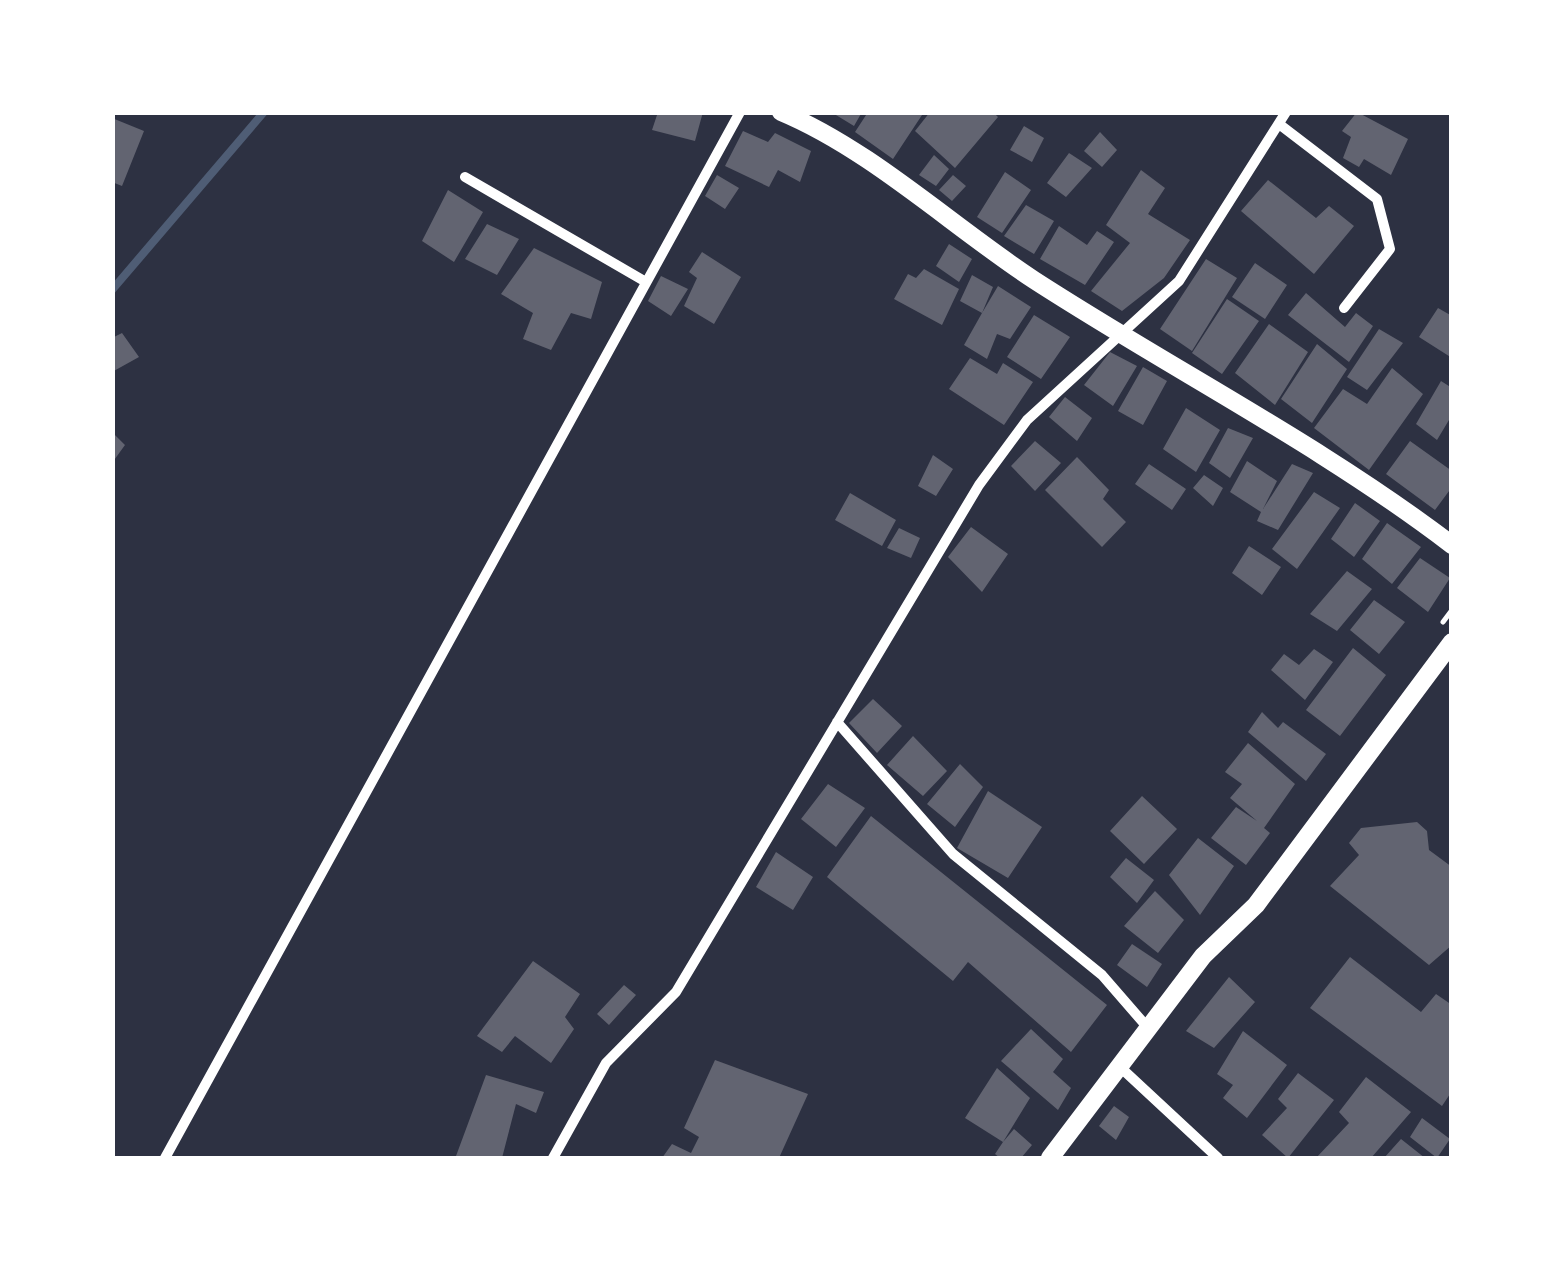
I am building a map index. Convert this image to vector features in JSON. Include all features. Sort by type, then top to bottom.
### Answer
[{"type":"main road","points":[[781,112],[877,170],[1118,334],[1357,476],[1452,545]]},
{"type":"main road","points":[[1050,1158],[1203,956],[1256,906],[1452,642]]},
{"type":"street","points":[[165,1158],[740,112]]},
{"type":"street","points":[[552,1158],[606,1063],[676,992],[979,485],[1027,420],[1178,282],[1286,112]]},
{"type":"street","points":[[1279,124],[1377,199],[1390,249],[1344,308]]},
{"type":"street","points":[[465,176],[646,282]]},
{"type":"street","points":[[837,722],[953,854],[1102,975],[1148,1028]]},
{"type":"street","points":[[1119,1066],[1218,1158]]},
{"type":"building","points":[[658,112],[703,112],[695,141],[652,130]]},
{"type":"building","points":[[831,112],[862,112],[854,126]]},
{"type":"building","points":[[868,112],[924,112],[893,159],[855,132]]},
{"type":"building","points":[[930,112],[993,112],[998,117],[955,168],[915,131]]},
{"type":"building","points":[[1357,112],[1408,139],[1391,175],[1364,159],[1359,167],[1343,158],[1351,137],[1342,131]]},
{"type":"building","points":[[112,118],[144,131],[122,186],[112,182]]},
{"type":"building","points":[[1024,126],[1044,138],[1032,162],[1010,150]]},
{"type":"building","points":[[743,131],[768,142],[775,133],[811,151],[800,182],[778,170],[769,187],[725,166]]},
{"type":"building","points":[[1100,132],[1117,150],[1102,167],[1084,151]]},
{"type":"building","points":[[1069,153],[1092,168],[1066,197],[1047,183]]},
{"type":"building","points":[[934,155],[949,169],[936,186],[919,175]]},
{"type":"building","points":[[1141,170],[1165,188],[1148,214],[1190,240],[1164,278],[1122,311],[1091,291],[1130,243],[1106,225]]},
{"type":"building","points":[[1005,172],[1031,190],[1002,233],[977,217]]},
{"type":"building","points":[[717,175],[739,188],[725,209],[705,196]]},
{"type":"building","points":[[953,175],[966,186],[952,201],[939,190]]},
{"type":"building","points":[[1268,180],[1316,218],[1329,206],[1354,226],[1314,274],[1241,211]]},
{"type":"building","points":[[448,190],[483,212],[454,262],[422,241]]},
{"type":"building","points":[[1026,205],[1054,221],[1034,254],[1004,236]]},
{"type":"building","points":[[487,224],[519,239],[497,275],[465,259]]},
{"type":"building","points":[[1059,226],[1087,245],[1097,231],[1114,242],[1085,285],[1040,259]]},
{"type":"building","points":[[949,244],[972,259],[959,282],[936,266]]},
{"type":"building","points":[[534,248],[602,282],[591,319],[571,313],[551,350],[523,339],[533,313],[501,294]]},
{"type":"building","points":[[702,252],[741,277],[714,324],[684,306],[697,278],[689,272]]},
{"type":"building","points":[[1206,259],[1237,278],[1192,351],[1160,329]]},
{"type":"building","points":[[1255,263],[1287,285],[1265,319],[1232,297]]},
{"type":"building","points":[[924,269],[959,289],[942,325],[894,299],[908,274],[916,278]]},
{"type":"building","points":[[972,275],[993,287],[982,313],[960,301]]},
{"type":"building","points":[[661,276],[688,289],[671,316],[648,301]]},
{"type":"building","points":[[998,286],[1031,307],[1010,339],[997,334],[987,359],[964,345]]},
{"type":"building","points":[[1306,293],[1345,327],[1356,313],[1373,326],[1349,362],[1288,315]]},
{"type":"building","points":[[1227,299],[1259,321],[1222,374],[1192,353]]},
{"type":"building","points":[[1438,308],[1452,316],[1452,358],[1419,337]]},
{"type":"building","points":[[1034,315],[1070,337],[1041,379],[1007,357]]},
{"type":"building","points":[[1269,324],[1308,352],[1275,405],[1235,373]]},
{"type":"building","points":[[1379,329],[1403,343],[1367,390],[1347,377]]},
{"type":"building","points":[[122,333],[139,357],[112,372],[112,338]]},
{"type":"building","points":[[1317,344],[1347,369],[1312,423],[1281,399]]},
{"type":"building","points":[[1110,352],[1137,366],[1113,406],[1084,385]]},
{"type":"building","points":[[970,358],[997,374],[1003,363],[1033,382],[1004,425],[949,389]]},
{"type":"building","points":[[1143,367],[1167,381],[1143,425],[1118,411]]},
{"type":"building","points":[[1392,368],[1423,394],[1369,470],[1314,428],[1343,389],[1367,404]]},
{"type":"building","points":[[1441,381],[1452,388],[1452,415],[1437,440],[1416,424]]},
{"type":"building","points":[[1065,397],[1092,418],[1077,441],[1049,417]]},
{"type":"building","points":[[1186,408],[1220,430],[1196,472],[1163,449]]},
{"type":"building","points":[[1228,428],[1253,438],[1230,478],[1209,463]]},
{"type":"building","points":[[112,432],[125,445],[112,463]]},
{"type":"building","points":[[1035,441],[1061,463],[1035,491],[1011,466]]},
{"type":"building","points":[[1410,441],[1452,471],[1452,487],[1435,510],[1386,474]]},
{"type":"building","points":[[933,455],[953,469],[936,496],[918,486]]},
{"type":"building","points":[[1077,457],[1109,490],[1103,499],[1126,522],[1102,547],[1045,490]]},
{"type":"building","points":[[1247,461],[1277,481],[1263,509],[1292,464],[1313,473],[1278,530],[1257,521],[1261,512],[1230,492]]},
{"type":"building","points":[[1149,464],[1186,489],[1172,510],[1135,484]]},
{"type":"building","points":[[1204,475],[1223,488],[1213,506],[1193,488]]},
{"type":"building","points":[[1314,492],[1340,508],[1297,569],[1272,549]]},
{"type":"building","points":[[850,493],[896,520],[882,546],[835,520]]},
{"type":"building","points":[[1355,503],[1380,521],[1354,557],[1331,539]]},
{"type":"building","points":[[1387,523],[1421,547],[1392,584],[1362,559]]},
{"type":"building","points":[[971,527],[1008,554],[982,592],[948,557]]},
{"type":"building","points":[[899,528],[920,538],[911,558],[887,548]]},
{"type":"building","points":[[1249,546],[1281,567],[1262,595],[1232,573]]},
{"type":"building","points":[[1420,558],[1450,578],[1428,612],[1397,588]]},
{"type":"building","points":[[1347,571],[1372,589],[1337,631],[1310,614]]},
{"type":"building","points":[[1374,600],[1405,622],[1379,654],[1350,630]]},
{"type":"building","points":[[1353,648],[1386,675],[1340,736],[1306,710]]},
{"type":"building","points":[[1314,649],[1333,662],[1305,700],[1271,670],[1284,654],[1299,665]]},
{"type":"building","points":[[873,699],[902,726],[877,753],[849,723]]},
{"type":"building","points":[[1262,712],[1278,728],[1283,722],[1326,754],[1306,781],[1248,732]]},
{"type":"building","points":[[913,736],[947,771],[923,796],[887,765]]},
{"type":"building","points":[[1248,743],[1295,784],[1264,828],[1270,833],[1246,865],[1211,838],[1236,807],[1257,821],[1230,798],[1242,784],[1225,772]]},
{"type":"building","points":[[960,764],[983,787],[955,827],[927,804]]},
{"type":"building","points":[[828,784],[865,808],[836,847],[801,819]]},
{"type":"building","points":[[988,791],[1042,827],[1008,878],[957,848]]},
{"type":"building","points":[[1142,796],[1177,829],[1144,864],[1110,831]]},
{"type":"building","points":[[871,816],[1107,1005],[1071,1052],[968,962],[953,981],[827,877]]},
{"type":"building","points":[[1417,822],[1427,831],[1429,850],[1452,867],[1452,945],[1429,965],[1330,886],[1359,855],[1349,843],[1361,828]]},
{"type":"building","points":[[1198,838],[1234,866],[1200,915],[1169,875]]},
{"type":"building","points":[[776,852],[813,877],[793,910],[756,887]]},
{"type":"building","points":[[1126,858],[1154,880],[1137,903],[1110,877]]},
{"type":"building","points":[[1155,891],[1184,920],[1158,953],[1124,926]]},
{"type":"building","points":[[1132,944],[1162,964],[1147,987],[1117,965]]},
{"type":"building","points":[[1350,957],[1421,1012],[1436,994],[1452,1005],[1452,1091],[1442,1106],[1310,1008]]},
{"type":"building","points":[[533,961],[580,994],[565,1017],[574,1029],[551,1063],[515,1036],[502,1052],[477,1036]]},
{"type":"building","points":[[1229,977],[1255,1002],[1214,1048],[1186,1031]]},
{"type":"building","points":[[624,985],[636,995],[609,1025],[597,1014]]},
{"type":"building","points":[[1031,1029],[1063,1059],[1053,1072],[1071,1088],[1058,1110],[1001,1061]]},
{"type":"building","points":[[1243,1031],[1287,1065],[1247,1118],[1223,1098],[1233,1085],[1217,1074]]},
{"type":"building","points":[[715,1060],[808,1094],[779,1158],[662,1158],[672,1144],[691,1153],[699,1137],[684,1128]]},
{"type":"building","points":[[997,1068],[1030,1098],[1003,1142],[965,1118]]},
{"type":"building","points":[[1298,1073],[1334,1100],[1288,1158],[1262,1135],[1287,1108],[1278,1099]]},
{"type":"building","points":[[486,1075],[544,1092],[536,1113],[516,1104],[502,1158],[456,1156]]},
{"type":"building","points":[[1366,1077],[1411,1112],[1371,1158],[1316,1158],[1349,1123],[1339,1112]]},
{"type":"building","points":[[1114,1106],[1129,1117],[1116,1140],[1099,1126]]},
{"type":"building","points":[[1422,1118],[1450,1139],[1437,1158],[1410,1137]]},
{"type":"building","points":[[1014,1129],[1032,1145],[1021,1158],[1000,1158],[995,1154]]},
{"type":"building","points":[[1401,1139],[1425,1158],[1384,1158]]},
{"type":"waterway","points":[[112,290],[264,112]]}]
